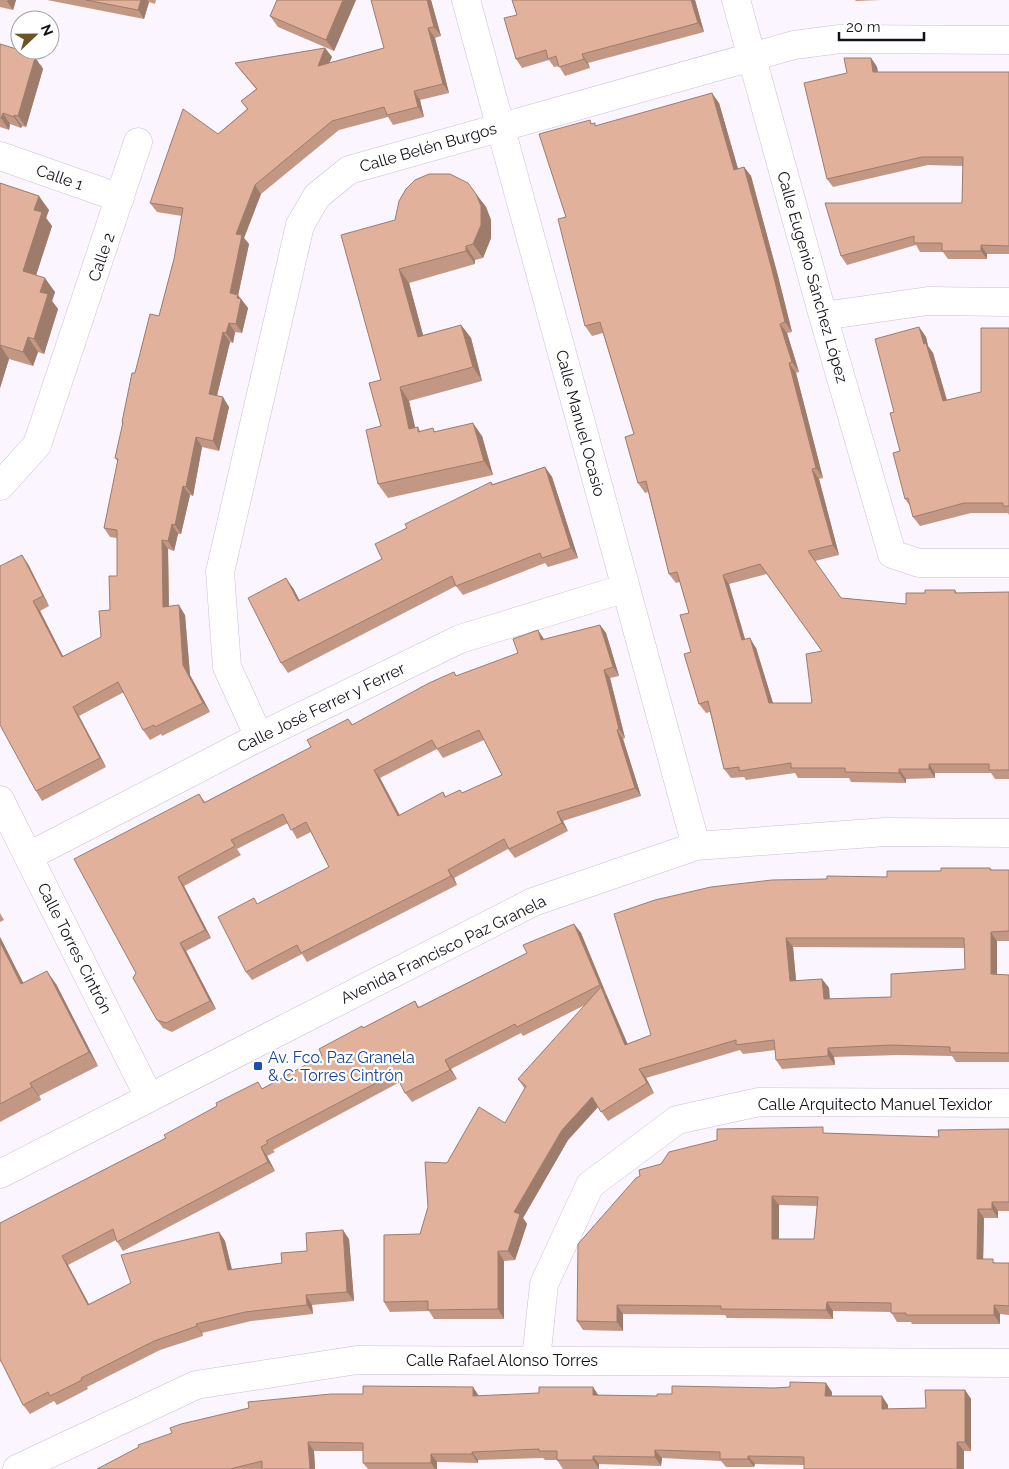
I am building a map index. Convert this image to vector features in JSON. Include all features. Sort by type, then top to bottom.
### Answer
[{"type":"street","name":"Calle Manuel Ocasio","points":[[466,0],[502,126],[696,846]]},
{"type":"street","name":"Calle Eugenio Sánchez López","points":[[736,0],[823,316],[892,554],[919,563],[1009,563]]},
{"type":"street","name":"Calle Belén Burgos","points":[[259,737],[227,667],[220,572],[300,225],[317,196],[349,170],[794,44],[840,39],[1009,40]]},
{"type":"street","name":"Calle 2","points":[[0,486],[37,445],[138,142]]},
{"type":"street","name":"Calle 1","points":[[0,156],[120,198]]},
{"type":"street","points":[[823,316],[928,301],[1009,302]]},
{"type":"street","name":"Calle José Ferrer y Ferrer","points":[[29,856],[259,737],[460,639],[626,588]]},
{"type":"street","name":"Calle Torres Cintrón","points":[[0,800],[150,1097]]},
{"type":"street","name":"Avenida Francisco Paz Granela","points":[[0,1174],[533,902],[696,846],[885,832],[1009,833]]},
{"type":"street","name":"Calle Arquitecto Manuel Texidor","points":[[536,1360],[544,1284],[590,1186],[677,1120],[759,1102],[1009,1103]]},
{"type":"street","name":"Calle Rafael Alonso Torres","points":[[17,1469],[196,1384],[357,1360],[1009,1363]]},
{"type":"street","points":[[0,1460],[5,1469]]},
{"type":"building","points":[[86,0],[141,0],[138,10]]},
{"type":"building","points":[[277,0],[343,0],[326,40],[270,16]]},
{"type":"building","points":[[371,0],[427,0],[434,27],[428,28],[443,84],[414,91],[418,107],[387,115],[384,107],[332,121],[255,185],[236,234],[242,235],[230,293],[238,295],[237,298],[241,299],[236,324],[229,323],[226,333],[223,332],[209,394],[223,397],[213,441],[196,437],[186,487],[183,486],[175,525],[172,524],[168,541],[162,540],[163,607],[179,605],[183,665],[203,703],[155,727],[154,725],[143,730],[118,682],[73,707],[100,758],[36,791],[0,725],[0,566],[22,555],[43,596],[33,601],[62,657],[101,637],[99,611],[110,610],[109,576],[117,576],[117,530],[104,528],[118,459],[115,458],[132,373],[135,373],[150,314],[159,316],[174,259],[183,208],[150,203],[183,109],[218,134],[248,109],[241,101],[257,89],[235,63],[325,48],[318,66],[384,48]]},
{"type":"building","points":[[512,0],[691,0],[698,23],[582,54],[584,59],[559,67],[556,56],[548,59],[546,50],[516,59],[504,18],[517,15]]},
{"type":"building","points":[[0,44],[10,47],[10,60],[34,60],[18,116],[14,115],[14,117],[3,113],[0,118]]},
{"type":"building","points":[[844,58],[871,58],[873,72],[1009,72],[1009,246],[981,245],[981,251],[942,251],[942,243],[914,243],[914,236],[841,256],[825,203],[962,203],[963,157],[922,157],[827,179],[804,83],[847,73]]},
{"type":"building","points":[[712,93],[734,170],[744,167],[771,266],[785,322],[780,324],[792,362],[789,363],[816,468],[812,469],[833,545],[808,551],[841,598],[906,604],[906,593],[925,593],[925,590],[955,590],[955,593],[1009,592],[1009,770],[989,770],[989,764],[929,764],[929,769],[899,769],[899,773],[845,772],[845,768],[791,768],[791,763],[739,771],[739,767],[724,769],[708,701],[699,704],[684,654],[691,652],[680,615],[689,613],[677,572],[669,574],[646,481],[638,483],[625,437],[634,434],[600,322],[585,326],[558,219],[566,217],[539,134],[590,120],[591,124],[595,123],[595,126]],"holes":[[[760,564],[822,651],[806,654],[812,703],[769,703],[750,638],[742,640],[723,575]]]},
{"type":"building","points":[[429,174],[450,174],[468,183],[476,194],[481,206],[481,225],[473,244],[466,246],[466,251],[399,269],[418,337],[461,325],[473,367],[400,387],[409,429],[418,427],[418,432],[433,428],[434,432],[473,423],[484,461],[378,484],[366,430],[381,426],[369,383],[381,380],[341,235],[395,220],[399,201],[406,189],[415,180]]},
{"type":"building","points":[[0,183],[39,196],[34,210],[42,212],[23,271],[45,278],[40,292],[48,294],[34,339],[28,337],[23,352],[0,345]]},
{"type":"building","points":[[919,327],[924,344],[926,343],[943,401],[981,392],[981,328],[1009,328],[1009,506],[1003,506],[1003,503],[964,503],[913,517],[908,498],[905,499],[893,453],[900,451],[890,413],[894,412],[875,339]]},
{"type":"building","points":[[545,467],[571,548],[542,558],[540,553],[456,586],[452,576],[281,663],[248,598],[286,578],[298,601],[382,559],[375,544],[407,528],[405,524],[491,482],[492,485]]},
{"type":"building","points":[[600,625],[613,667],[604,670],[619,729],[617,730],[635,788],[557,812],[562,823],[509,849],[504,839],[448,870],[451,876],[301,953],[297,945],[246,972],[218,917],[254,898],[257,904],[329,867],[306,822],[291,830],[283,814],[231,840],[235,846],[178,877],[205,930],[180,943],[210,1001],[166,1023],[157,1020],[133,978],[136,973],[74,859],[199,794],[204,803],[311,747],[307,740],[348,719],[352,725],[429,683],[454,672],[456,676],[518,653],[513,639],[538,630],[541,640]],"holes":[[[479,730],[502,775],[462,793],[460,790],[445,797],[443,792],[398,816],[374,770],[432,740],[437,749]]]},
{"type":"building","points":[[941,868],[1009,870],[1009,931],[991,932],[991,974],[1009,975],[1009,1053],[950,1052],[950,1047],[891,1045],[828,1048],[828,1056],[776,1060],[774,1040],[736,1045],[736,1040],[639,1069],[647,1083],[601,1112],[592,1097],[562,1130],[514,1212],[520,1214],[508,1251],[498,1251],[498,1309],[428,1310],[428,1301],[384,1302],[384,1235],[420,1234],[428,1207],[425,1162],[447,1163],[479,1107],[505,1123],[526,1086],[518,1079],[601,987],[625,1045],[651,1035],[614,914],[655,900],[711,887],[772,880],[827,879],[827,876],[887,877],[887,871],[941,871]],"holes":[[[786,938],[964,938],[965,969],[891,974],[891,997],[824,999],[822,979],[790,981]]]},
{"type":"building","points":[[574,924],[600,985],[517,1027],[515,1024],[445,1060],[450,1070],[405,1093],[395,1073],[266,1141],[268,1143],[261,1147],[268,1162],[117,1242],[113,1229],[62,1256],[88,1305],[131,1283],[121,1255],[219,1232],[228,1270],[282,1263],[281,1253],[307,1251],[306,1233],[343,1230],[347,1292],[306,1295],[307,1305],[245,1312],[196,1324],[197,1326],[154,1341],[50,1396],[48,1392],[23,1405],[0,1359],[0,1223],[166,1138],[164,1135],[217,1106],[216,1103],[258,1082],[262,1089],[322,1056],[319,1049],[362,1026],[363,1028],[415,1001],[418,1008],[527,953],[523,945]]},
{"type":"building","points":[[0,942],[21,984],[47,971],[89,1052],[30,1083],[32,1087],[0,1104]]},
{"type":"building","points":[[823,1127],[823,1133],[939,1137],[938,1130],[1009,1129],[1009,1202],[992,1202],[992,1209],[978,1209],[977,1259],[993,1259],[993,1263],[1009,1263],[1009,1306],[994,1305],[994,1315],[906,1315],[906,1313],[891,1313],[891,1303],[827,1302],[826,1310],[721,1309],[721,1306],[617,1305],[617,1322],[577,1321],[578,1244],[636,1178],[640,1176],[639,1170],[661,1164],[669,1152],[717,1140],[717,1129]],"holes":[[[772,1196],[818,1197],[814,1239],[772,1239]]]},
{"type":"building","points":[[790,1382],[826,1383],[825,1396],[882,1396],[882,1409],[926,1408],[925,1390],[965,1390],[965,1442],[957,1442],[957,1469],[804,1469],[804,1457],[748,1456],[748,1459],[720,1459],[720,1452],[655,1450],[655,1457],[593,1456],[593,1460],[557,1460],[557,1451],[539,1451],[539,1449],[472,1452],[472,1454],[431,1454],[431,1463],[363,1463],[363,1443],[308,1442],[310,1469],[262,1469],[262,1461],[230,1469],[97,1469],[139,1447],[138,1445],[172,1433],[170,1428],[249,1408],[248,1402],[331,1394],[363,1394],[363,1386],[473,1387],[473,1396],[539,1393],[539,1387],[593,1387],[593,1395],[657,1396],[657,1394],[672,1394],[672,1386],[774,1388],[790,1387]]},
{"type":"place","name":"Av. Fco. Paz Granela & C. Torres Cintrón","points":[[258,1066]]}]
